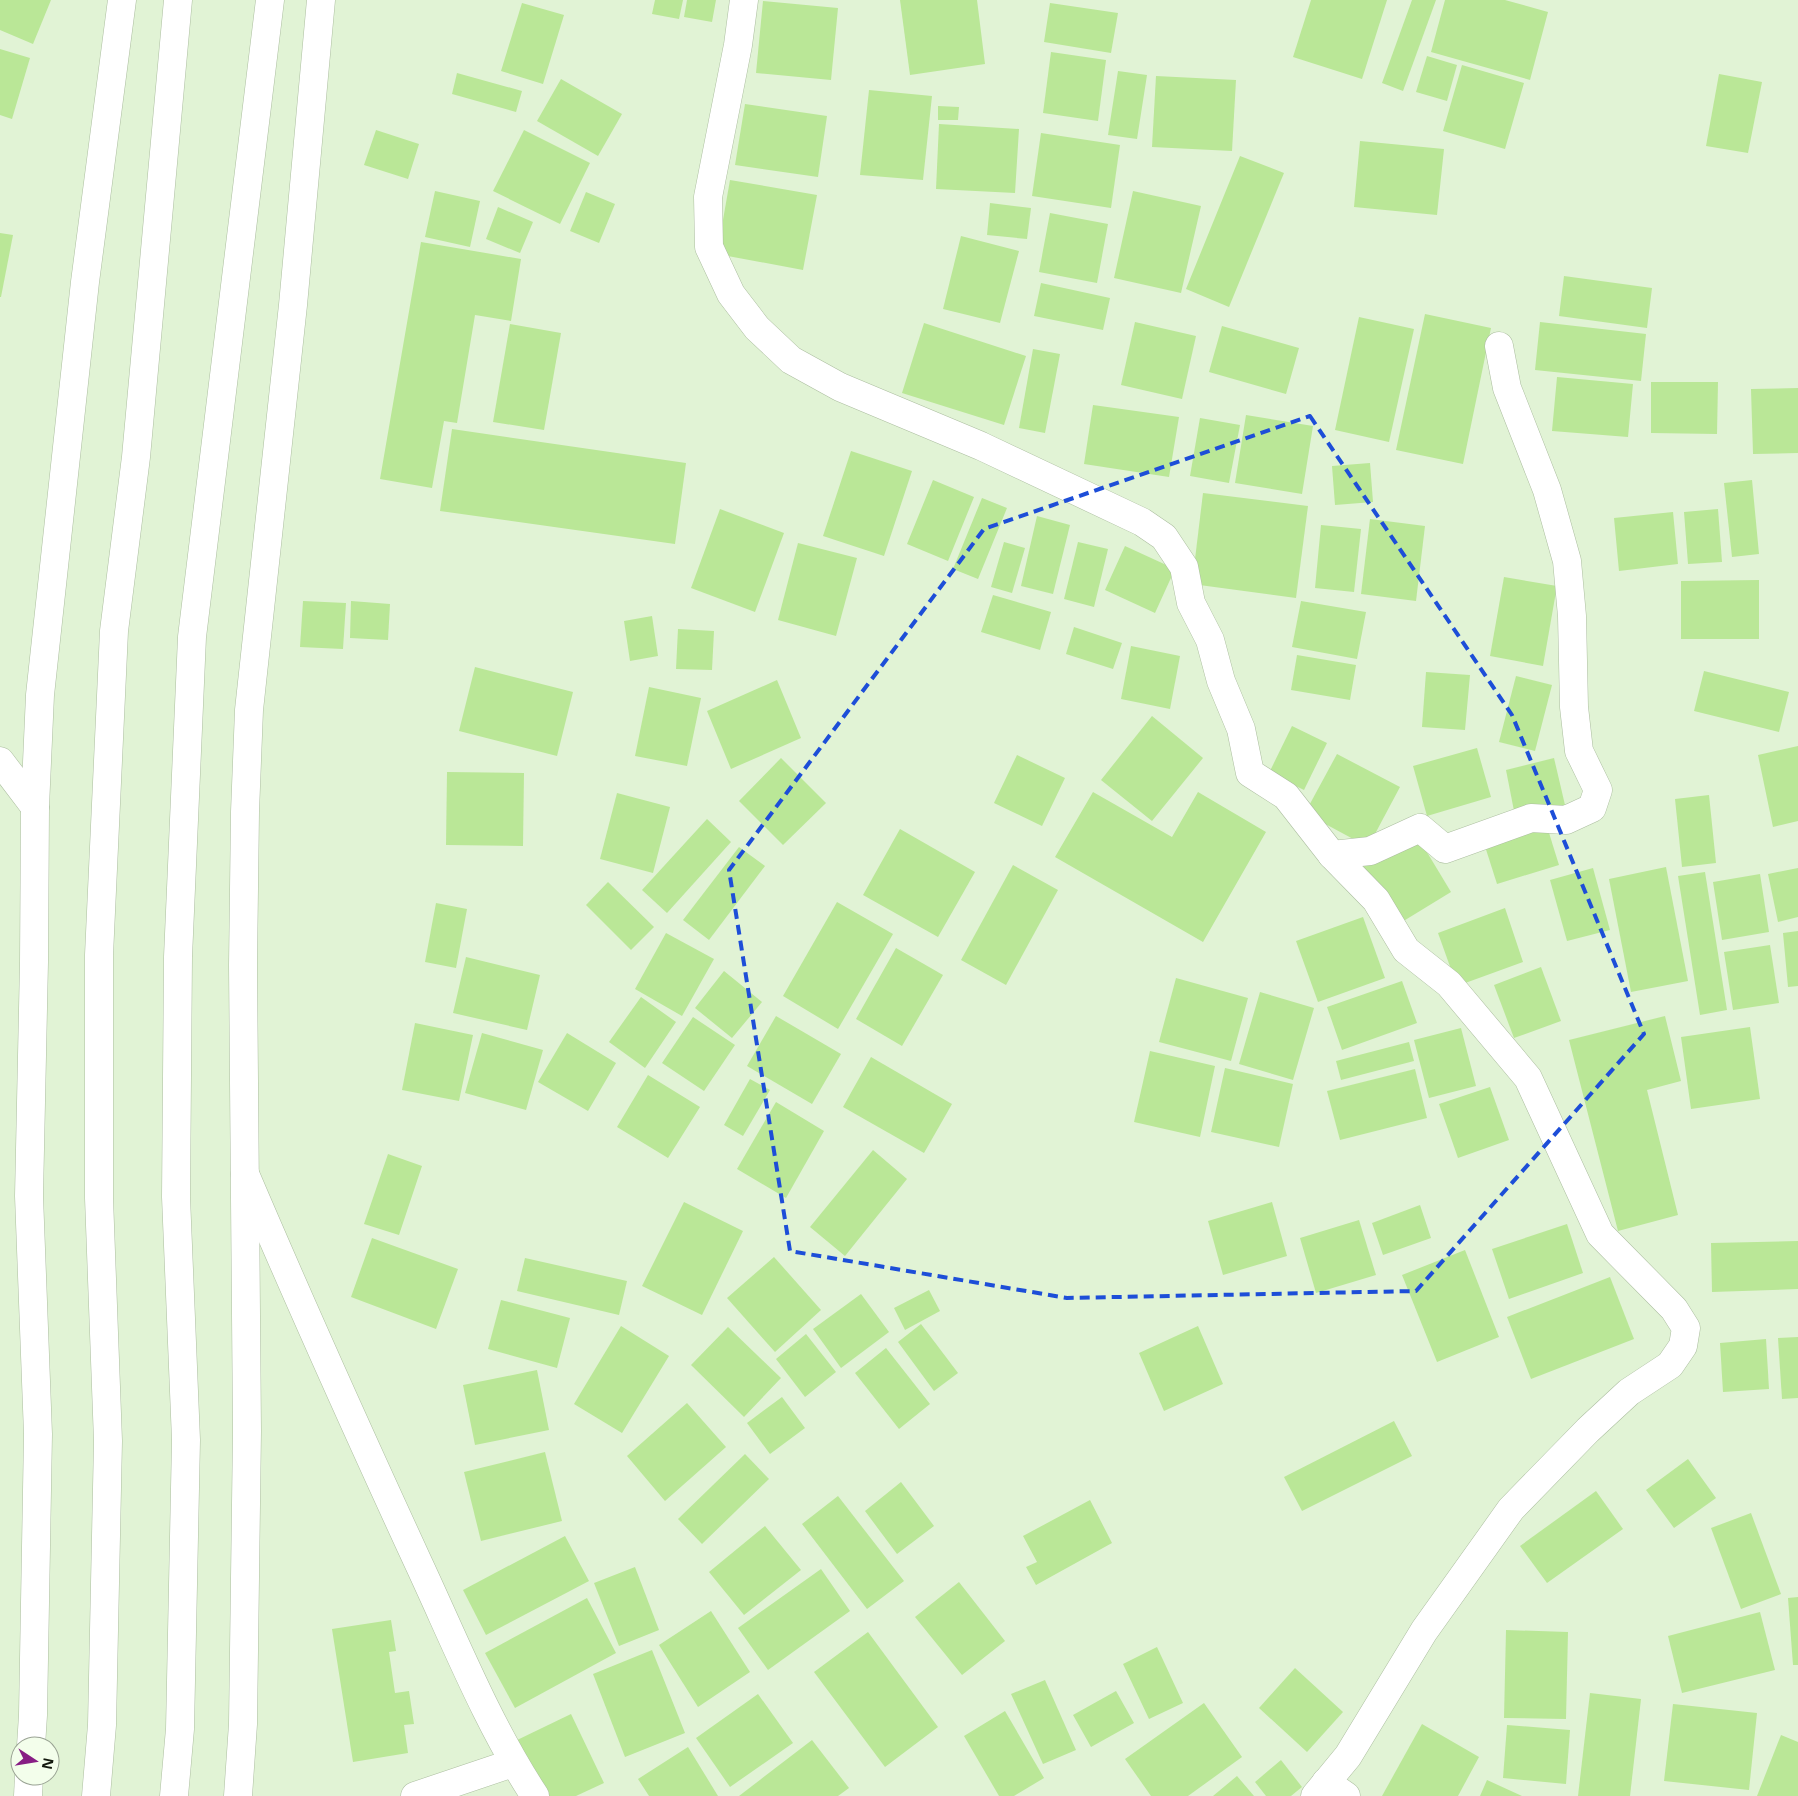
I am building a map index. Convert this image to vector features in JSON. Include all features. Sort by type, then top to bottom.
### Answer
[{"type":"main road","points":[[32,1736],[38,1434],[28,1196],[34,962],[35,807],[40,694],[85,282],[122,0]]},
{"type":"main road","points":[[96,1796],[102,1725],[108,1441],[99,1198],[99,955],[114,631],[136,457],[178,0]]},
{"type":"main road","points":[[174,1796],[180,1729],[186,1440],[176,1196],[178,957],[192,637],[270,0]]},
{"type":"main road","points":[[238,1796],[243,1724],[247,1431],[244,812],[249,710],[293,305],[321,0]]},
{"type":"main road","points":[[744,0],[738,45],[708,197],[709,247],[730,294],[757,328],[791,360],[840,387],[982,446],[1142,522],[1164,537],[1184,567],[1191,603],[1210,640],[1221,681],[1240,729],[1250,772],[1286,796],[1332,855],[1376,900],[1406,950],[1449,984],[1528,1078],[1600,1234],[1674,1309],[1686,1328],[1683,1346],[1670,1365],[1629,1392],[1588,1430],[1511,1509],[1424,1631],[1348,1756],[1329,1791]]},
{"type":"main road","points":[[1332,855],[1370,851],[1420,828],[1445,849],[1531,818],[1566,820],[1592,808],[1598,790],[1579,751],[1574,707],[1572,616],[1567,560],[1547,490],[1507,388],[1499,346]]},
{"type":"main road","points":[[0,761],[35,807]]},
{"type":"main road","points":[[245,1174],[320,1348],[463,1660],[513,1763],[535,1796]]},
{"type":"main road","points":[[415,1796],[513,1763]]},
{"type":"highlighted area","points":[[1310,416],[1512,715],[1644,1034],[1416,1291],[1067,1298],[790,1251],[729,870],[984,529]]},
{"type":"building","points":[[0,0],[51,0],[33,44],[0,30]]},
{"type":"building","points":[[655,0],[683,0],[679,19],[652,14]]},
{"type":"building","points":[[687,0],[716,0],[712,22],[684,17]]},
{"type":"building","points":[[900,0],[977,0],[985,64],[910,75]]},
{"type":"building","points":[[1311,0],[1387,0],[1362,79],[1293,57]]},
{"type":"building","points":[[1412,0],[1436,0],[1403,91],[1382,83]]},
{"type":"building","points":[[1445,0],[1505,0],[1548,12],[1530,80],[1431,52]]},
{"type":"building","points":[[763,1],[838,8],[831,80],[756,73]]},
{"type":"building","points":[[522,3],[564,15],[543,84],[501,71]]},
{"type":"building","points":[[1050,3],[1118,13],[1111,53],[1044,42]]},
{"type":"building","points":[[0,49],[30,58],[12,119],[0,115]]},
{"type":"building","points":[[1051,52],[1106,60],[1098,121],[1043,113]]},
{"type":"building","points":[[1427,56],[1457,65],[1447,101],[1416,92]]},
{"type":"building","points":[[1462,65],[1524,83],[1505,149],[1443,131]]},
{"type":"building","points":[[1118,71],[1147,75],[1137,139],[1108,135]]},
{"type":"building","points":[[457,73],[522,91],[516,112],[452,94]]},
{"type":"building","points":[[1719,74],[1762,82],[1748,153],[1706,146]]},
{"type":"building","points":[[1156,76],[1236,80],[1232,151],[1152,147]]},
{"type":"building","points":[[561,79],[622,114],[598,156],[537,121]]},
{"type":"building","points":[[869,90],[932,96],[923,180],[860,175]]},
{"type":"building","points":[[745,104],[827,116],[818,177],[735,165]]},
{"type":"building","points":[[938,106],[959,107],[958,120],[938,120]]},
{"type":"building","points":[[939,124],[1019,129],[1015,193],[936,189]]},
{"type":"building","points":[[376,130],[419,144],[408,179],[364,165]]},
{"type":"building","points":[[524,130],[590,163],[560,224],[493,191]]},
{"type":"building","points":[[1041,133],[1120,145],[1111,208],[1032,196]]},
{"type":"building","points":[[1360,141],[1444,149],[1437,215],[1354,207]]},
{"type":"building","points":[[1240,156],[1284,173],[1229,307],[1186,289]]},
{"type":"building","points":[[730,180],[817,195],[803,270],[717,254]]},
{"type":"building","points":[[435,191],[480,201],[470,247],[425,237]]},
{"type":"building","points":[[1133,191],[1201,206],[1181,293],[1114,278]]},
{"type":"building","points":[[586,192],[615,204],[599,243],[570,231]]},
{"type":"building","points":[[990,203],[1031,208],[1027,239],[987,235]]},
{"type":"building","points":[[498,207],[533,222],[520,253],[486,239]]},
{"type":"building","points":[[1050,213],[1108,224],[1097,283],[1039,272]]},
{"type":"building","points":[[0,233],[13,235],[1,297],[0,297]]},
{"type":"building","points":[[961,236],[1019,251],[1000,323],[943,309]]},
{"type":"building","points":[[421,242],[521,259],[511,321],[475,315],[457,423],[444,421],[432,488],[380,479]]},
{"type":"building","points":[[1564,276],[1652,288],[1647,328],[1559,316]]},
{"type":"building","points":[[1041,283],[1110,298],[1103,330],[1034,316]]},
{"type":"building","points":[[1425,314],[1491,328],[1463,464],[1396,450]]},
{"type":"building","points":[[1359,317],[1414,329],[1389,442],[1335,430]]},
{"type":"building","points":[[1135,322],[1196,336],[1182,399],[1121,385]]},
{"type":"building","points":[[1540,322],[1646,334],[1641,381],[1535,370]]},
{"type":"building","points":[[924,323],[1026,356],[1004,425],[902,393]]},
{"type":"building","points":[[510,324],[561,333],[544,430],[493,422]]},
{"type":"building","points":[[1222,326],[1299,348],[1286,394],[1209,372]]},
{"type":"building","points":[[1033,349],[1060,354],[1045,433],[1019,428]]},
{"type":"building","points":[[1557,377],[1633,384],[1628,437],[1552,431]]},
{"type":"building","points":[[1651,382],[1718,382],[1717,434],[1651,433]]},
{"type":"building","points":[[1798,388],[1798,453],[1753,454],[1751,389]]},
{"type":"building","points":[[1093,405],[1179,417],[1169,477],[1084,464]]},
{"type":"building","points":[[1246,415],[1313,426],[1302,494],[1235,483]]},
{"type":"building","points":[[1200,418],[1240,425],[1229,483],[1190,476]]},
{"type":"building","points":[[452,429],[686,463],[675,544],[440,511]]},
{"type":"building","points":[[851,451],[912,471],[884,556],[823,536]]},
{"type":"building","points":[[1370,463],[1373,502],[1335,505],[1332,466]]},
{"type":"building","points":[[933,480],[974,497],[948,561],[907,544]]},
{"type":"building","points":[[1752,480],[1759,554],[1732,557],[1724,483]]},
{"type":"building","points":[[1203,493],[1308,506],[1296,598],[1192,584]]},
{"type":"building","points":[[982,498],[1007,508],[978,579],[953,569]]},
{"type":"building","points":[[720,509],[784,533],[755,612],[691,588]]},
{"type":"building","points":[[1718,509],[1722,562],[1688,564],[1684,512]]},
{"type":"building","points":[[1673,512],[1678,564],[1619,571],[1614,518]]},
{"type":"building","points":[[1037,516],[1070,525],[1053,594],[1021,586]]},
{"type":"building","points":[[1370,519],[1425,526],[1416,601],[1361,594]]},
{"type":"building","points":[[1321,525],[1361,529],[1354,592],[1315,588]]},
{"type":"building","points":[[1004,542],[1025,548],[1012,593],[991,587]]},
{"type":"building","points":[[1078,542],[1108,549],[1094,607],[1064,599]]},
{"type":"building","points":[[798,543],[857,558],[836,636],[778,620]]},
{"type":"building","points":[[1125,546],[1175,569],[1155,613],[1105,590]]},
{"type":"building","points":[[1504,577],[1557,586],[1543,666],[1490,656]]},
{"type":"building","points":[[1759,580],[1759,639],[1681,639],[1681,581]]},
{"type":"building","points":[[993,595],[1051,612],[1040,650],[981,632]]},
{"type":"building","points":[[303,601],[346,603],[343,649],[300,647]]},
{"type":"building","points":[[351,601],[390,604],[388,640],[350,638]]},
{"type":"building","points":[[1301,601],[1366,612],[1357,659],[1292,647]]},
{"type":"building","points":[[652,616],[658,656],[630,661],[624,621]]},
{"type":"building","points":[[1074,627],[1122,643],[1113,669],[1066,654]]},
{"type":"building","points":[[678,629],[714,631],[712,670],[676,669]]},
{"type":"building","points":[[1131,646],[1180,656],[1170,709],[1121,699]]},
{"type":"building","points":[[1297,655],[1356,665],[1350,700],[1291,690]]},
{"type":"building","points":[[475,667],[573,692],[557,756],[459,731]]},
{"type":"building","points":[[1704,671],[1789,692],[1779,732],[1694,711]]},
{"type":"building","points":[[1426,672],[1470,675],[1465,730],[1422,727]]},
{"type":"building","points":[[1516,676],[1552,685],[1535,751],[1499,742]]},
{"type":"building","points":[[777,680],[801,738],[731,769],[707,711]]},
{"type":"building","points":[[649,687],[701,698],[687,766],[635,756]]},
{"type":"building","points":[[1152,716],[1203,758],[1152,821],[1101,780]]},
{"type":"building","points":[[1292,726],[1327,743],[1304,790],[1269,773]]},
{"type":"building","points":[[1798,746],[1798,821],[1773,827],[1758,755]]},
{"type":"building","points":[[1477,748],[1491,797],[1427,816],[1413,766]]},
{"type":"building","points":[[1337,754],[1400,787],[1368,847],[1305,813]]},
{"type":"building","points":[[1017,755],[1065,778],[1042,826],[994,803]]},
{"type":"building","points":[[781,758],[826,803],[783,845],[739,801]]},
{"type":"building","points":[[1554,758],[1565,805],[1515,816],[1506,770]]},
{"type":"building","points":[[447,772],[524,773],[523,846],[446,845]]},
{"type":"building","points":[[1093,792],[1172,837],[1198,792],[1266,832],[1203,942],[1055,857]]},
{"type":"building","points":[[617,793],[670,807],[653,873],[600,859]]},
{"type":"building","points":[[1709,795],[1716,863],[1682,867],[1675,799]]},
{"type":"building","points":[[707,819],[731,842],[667,913],[642,890]]},
{"type":"building","points":[[1545,820],[1559,865],[1497,884],[1483,840]]},
{"type":"building","points":[[900,829],[975,872],[938,937],[863,895]]},
{"type":"building","points":[[1416,834],[1451,892],[1397,925],[1363,867]]},
{"type":"building","points":[[739,847],[765,866],[709,940],[683,920]]},
{"type":"building","points":[[1013,865],[1058,890],[1006,985],[961,960]]},
{"type":"building","points":[[1666,867],[1688,981],[1631,992],[1609,879]]},
{"type":"building","points":[[1593,868],[1610,930],[1567,941],[1550,880]]},
{"type":"building","points":[[1798,868],[1798,917],[1778,922],[1768,874]]},
{"type":"building","points":[[1705,872],[1727,1010],[1700,1015],[1678,876]]},
{"type":"building","points":[[1760,874],[1769,932],[1722,940],[1713,882]]},
{"type":"building","points":[[608,882],[654,927],[631,950],[586,905]]},
{"type":"building","points":[[837,902],[893,934],[838,1029],[783,996]]},
{"type":"building","points":[[436,903],[467,909],[456,968],[425,962]]},
{"type":"building","points":[[1505,908],[1523,962],[1457,986],[1438,933]]},
{"type":"building","points":[[1363,917],[1385,978],[1318,1002],[1296,941]]},
{"type":"building","points":[[1798,931],[1798,986],[1788,987],[1783,933]]},
{"type":"building","points":[[666,933],[714,959],[682,1016],[635,989]]},
{"type":"building","points":[[1770,945],[1779,1003],[1733,1010],[1724,952]]},
{"type":"building","points":[[896,948],[943,975],[902,1046],[856,1019]]},
{"type":"building","points":[[466,957],[540,975],[527,1030],[453,1013]]},
{"type":"building","points":[[1541,967],[1561,1021],[1514,1038],[1494,985]]},
{"type":"building","points":[[724,971],[762,1002],[732,1038],[695,1008]]},
{"type":"building","points":[[1176,978],[1248,998],[1231,1061],[1159,1042]]},
{"type":"building","points":[[1402,981],[1417,1023],[1342,1050],[1327,1007]]},
{"type":"building","points":[[1260,992],[1314,1008],[1293,1080],[1239,1064]]},
{"type":"building","points":[[641,997],[676,1022],[645,1068],[609,1042]]},
{"type":"building","points":[[776,1016],[841,1054],[812,1104],[747,1066]]},
{"type":"building","points":[[1665,1016],[1681,1081],[1647,1090],[1678,1215],[1618,1231],[1569,1040]]},
{"type":"building","points":[[693,1017],[735,1045],[704,1091],[662,1063]]},
{"type":"building","points":[[415,1023],[473,1035],[459,1101],[402,1090]]},
{"type":"building","points":[[1750,1027],[1760,1099],[1691,1109],[1681,1037]]},
{"type":"building","points":[[1461,1028],[1476,1086],[1429,1098],[1414,1040]]},
{"type":"building","points":[[482,1033],[543,1050],[526,1110],[465,1093]]},
{"type":"building","points":[[567,1033],[616,1063],[588,1111],[538,1082]]},
{"type":"building","points":[[1409,1042],[1414,1061],[1341,1080],[1336,1061]]},
{"type":"building","points":[[1150,1051],[1215,1066],[1200,1137],[1134,1122]]},
{"type":"building","points":[[871,1057],[952,1104],[924,1153],[843,1107]]},
{"type":"building","points":[[1225,1068],[1293,1084],[1279,1147],[1211,1132]]},
{"type":"building","points":[[1415,1069],[1427,1118],[1340,1140],[1327,1091]]},
{"type":"building","points":[[648,1075],[700,1107],[668,1158],[617,1127]]},
{"type":"building","points":[[750,1079],[770,1090],[743,1136],[724,1125]]},
{"type":"building","points":[[1490,1087],[1509,1140],[1458,1158],[1439,1104]]},
{"type":"building","points":[[776,1102],[824,1131],[786,1198],[737,1169]]},
{"type":"building","points":[[873,1150],[907,1179],[845,1256],[810,1227]]},
{"type":"building","points":[[388,1154],[422,1166],[399,1235],[364,1224]]},
{"type":"building","points":[[684,1202],[743,1231],[702,1315],[642,1286]]},
{"type":"building","points":[[1272,1202],[1287,1256],[1223,1275],[1208,1221]]},
{"type":"building","points":[[1420,1205],[1431,1238],[1383,1255],[1372,1223]]},
{"type":"building","points":[[1359,1220],[1376,1275],[1316,1293],[1300,1238]]},
{"type":"building","points":[[1567,1224],[1583,1273],[1509,1299],[1492,1249]]},
{"type":"building","points":[[372,1238],[458,1269],[436,1329],[351,1297]]},
{"type":"building","points":[[1798,1241],[1798,1289],[1712,1292],[1711,1243]]},
{"type":"building","points":[[1465,1250],[1499,1337],[1437,1362],[1402,1275]]},
{"type":"building","points":[[774,1257],[821,1310],[775,1352],[727,1298]]},
{"type":"building","points":[[525,1258],[627,1281],[619,1315],[517,1291]]},
{"type":"building","points":[[1610,1277],[1634,1339],[1531,1379],[1507,1317]]},
{"type":"building","points":[[929,1290],[940,1311],[905,1330],[894,1308]]},
{"type":"building","points":[[861,1294],[889,1332],[841,1368],[813,1329]]},
{"type":"building","points":[[501,1300],[570,1318],[557,1368],[488,1349]]},
{"type":"building","points":[[921,1324],[958,1373],[934,1391],[898,1342]]},
{"type":"building","points":[[621,1326],[669,1356],[622,1433],[574,1404]]},
{"type":"building","points":[[1198,1326],[1223,1384],[1164,1411],[1139,1353]]},
{"type":"building","points":[[728,1327],[781,1378],[744,1417],[691,1365]]},
{"type":"building","points":[[806,1334],[836,1372],[805,1397],[776,1359]]},
{"type":"building","points":[[1798,1337],[1798,1398],[1782,1399],[1778,1338]]},
{"type":"building","points":[[1766,1339],[1769,1389],[1723,1392],[1720,1343]]},
{"type":"building","points":[[886,1348],[930,1404],[899,1429],[855,1373]]},
{"type":"building","points":[[537,1370],[549,1430],[475,1445],[463,1385]]},
{"type":"building","points":[[782,1397],[805,1428],[770,1454],[747,1423]]},
{"type":"building","points":[[687,1403],[726,1447],[665,1501],[627,1456]]},
{"type":"building","points":[[1394,1421],[1412,1456],[1302,1511],[1284,1477]]},
{"type":"building","points":[[545,1452],[562,1521],[481,1541],[464,1472]]},
{"type":"building","points":[[745,1454],[769,1479],[702,1544],[678,1519]]},
{"type":"building","points":[[1688,1459],[1716,1498],[1674,1528],[1646,1490]]},
{"type":"building","points":[[901,1482],[934,1526],[897,1554],[865,1511]]},
{"type":"building","points":[[1596,1491],[1623,1529],[1547,1583],[1520,1546]]},
{"type":"building","points":[[838,1496],[904,1581],[867,1609],[802,1524]]},
{"type":"building","points":[[1090,1500],[1112,1543],[1036,1585],[1026,1567],[1037,1562],[1023,1536]]},
{"type":"building","points":[[1751,1513],[1781,1594],[1741,1609],[1711,1528]]},
{"type":"building","points":[[765,1526],[801,1570],[744,1615],[709,1572]]},
{"type":"building","points":[[565,1536],[589,1581],[486,1635],[463,1590]]},
{"type":"building","points":[[635,1567],[659,1630],[619,1646],[594,1583]]},
{"type":"building","points":[[821,1569],[850,1611],[768,1670],[738,1628]]},
{"type":"building","points":[[959,1582],[1005,1641],[962,1675],[915,1617]]},
{"type":"building","points":[[1798,1597],[1798,1665],[1793,1665],[1788,1598]]},
{"type":"building","points":[[587,1598],[616,1653],[515,1708],[485,1653]]},
{"type":"building","points":[[711,1611],[750,1672],[698,1707],[659,1645]]},
{"type":"building","points":[[1760,1612],[1775,1670],[1682,1693],[1668,1636]]},
{"type":"building","points":[[391,1620],[396,1651],[389,1652],[395,1693],[409,1691],[414,1724],[404,1725],[408,1753],[353,1762],[332,1629]]},
{"type":"building","points":[[1506,1630],[1568,1632],[1566,1719],[1504,1718]]},
{"type":"building","points":[[868,1632],[938,1727],[885,1767],[814,1672]]},
{"type":"building","points":[[1157,1647],[1183,1703],[1149,1719],[1123,1664]]},
{"type":"building","points":[[652,1650],[685,1733],[625,1757],[593,1674]]},
{"type":"building","points":[[1295,1668],[1343,1712],[1307,1752],[1259,1708]]},
{"type":"building","points":[[1045,1680],[1076,1750],[1043,1764],[1011,1694]]},
{"type":"building","points":[[1116,1691],[1134,1723],[1091,1747],[1073,1715]]},
{"type":"building","points":[[1590,1693],[1641,1699],[1630,1796],[1578,1796]]},
{"type":"building","points":[[758,1694],[793,1743],[730,1787],[696,1738]]},
{"type":"building","points":[[1204,1703],[1242,1757],[1188,1796],[1151,1796],[1125,1759]]},
{"type":"building","points":[[1673,1704],[1757,1713],[1749,1790],[1664,1781]]},
{"type":"building","points":[[1005,1711],[1044,1778],[1014,1796],[999,1796],[964,1736]]},
{"type":"building","points":[[571,1714],[604,1783],[576,1796],[539,1796],[513,1742]]},
{"type":"building","points":[[1422,1724],[1479,1757],[1458,1796],[1382,1796]]},
{"type":"building","points":[[1507,1725],[1570,1730],[1566,1784],[1503,1778]]},
{"type":"building","points":[[1781,1735],[1798,1742],[1798,1796],[1757,1796]]},
{"type":"building","points":[[812,1740],[849,1788],[838,1796],[739,1796]]},
{"type":"building","points":[[688,1747],[718,1796],[649,1796],[638,1779]]},
{"type":"building","points":[[1281,1760],[1302,1787],[1291,1796],[1266,1796],[1255,1782]]},
{"type":"building","points":[[1237,1776],[1254,1796],[1213,1796]]},
{"type":"building","points":[[1487,1780],[1522,1796],[1480,1796]]}]
